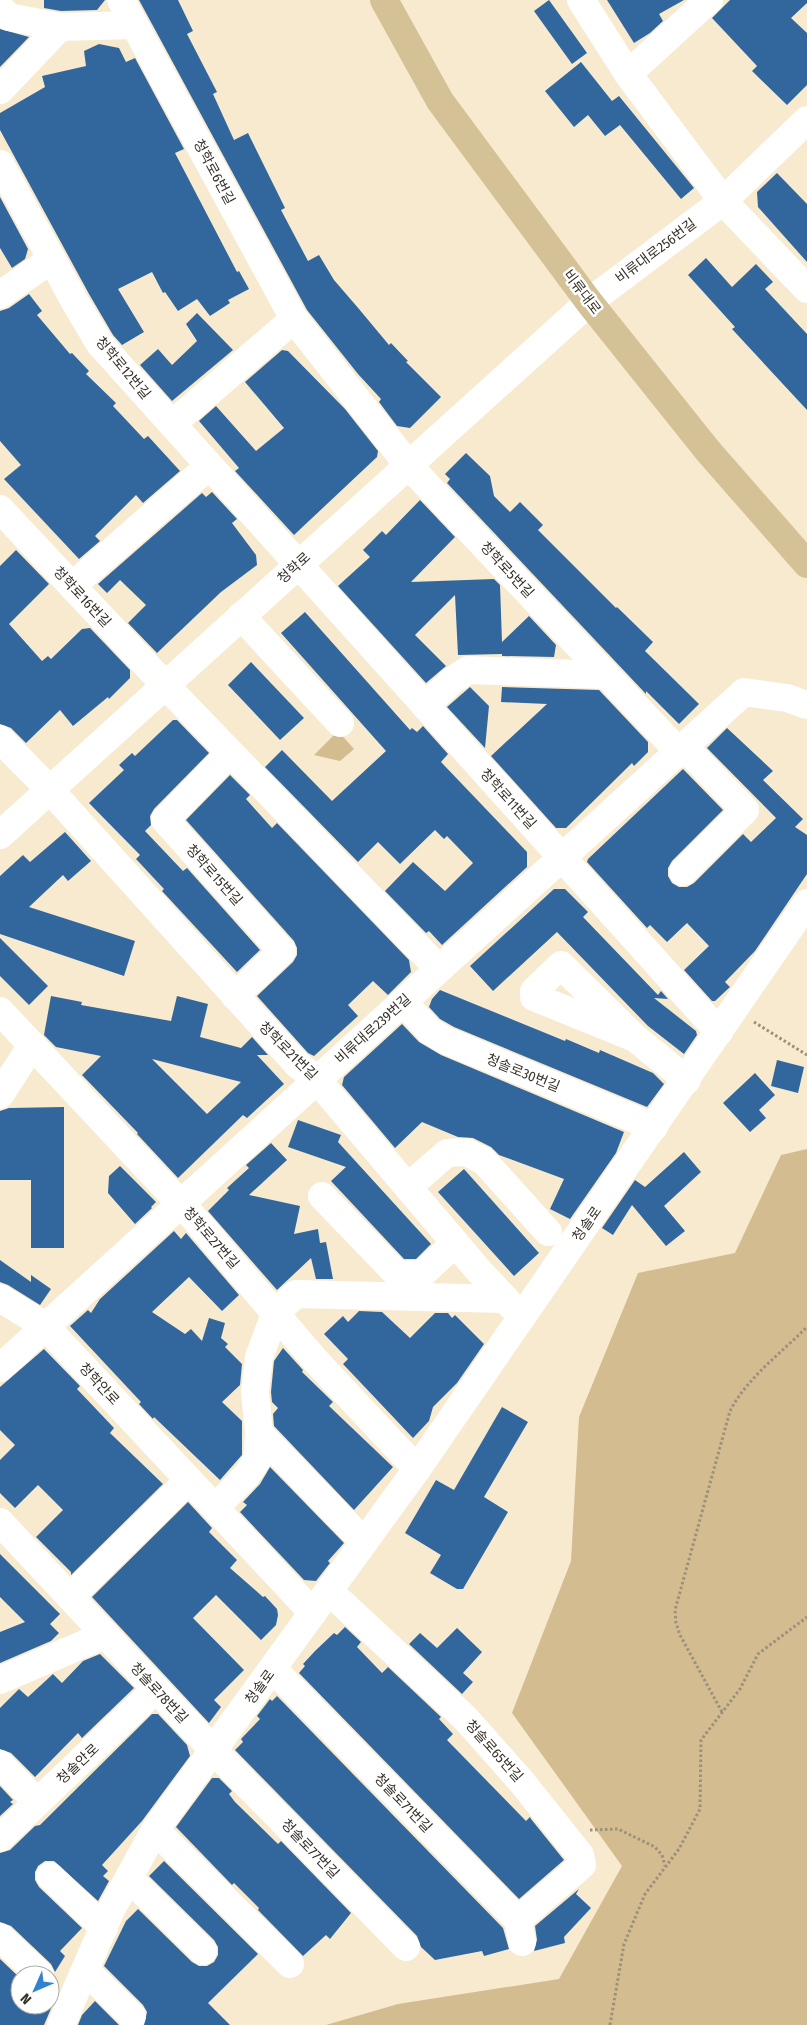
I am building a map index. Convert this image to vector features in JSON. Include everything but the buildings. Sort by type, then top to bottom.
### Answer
[{"type":"main road","name":"비류대로","points":[[384,0],[440,101],[589,302],[708,451],[807,564]]},
{"type":"street","name":"청학로6번길","points":[[121,0],[294,319],[409,466]]},
{"type":"street","points":[[581,0],[628,74],[723,200],[807,289]]},
{"type":"street","points":[[628,74],[709,0]]},
{"type":"street","points":[[0,8],[9,17],[60,26],[134,25]]},
{"type":"street","points":[[0,90],[60,26]]},
{"type":"street","name":"비류대로256번길","points":[[589,302],[723,200],[807,120]]},
{"type":"street","name":"청학로12번길","points":[[0,164],[100,344],[298,565]]},
{"type":"street","points":[[0,295],[52,258]]},
{"type":"street","name":"청학로","points":[[0,835],[589,302]]},
{"type":"street","points":[[172,424],[294,319]]},
{"type":"street","points":[[72,586],[209,466]]},
{"type":"street","name":"청학로5번길","points":[[409,466],[679,752]]},
{"type":"street","name":"청학로16번길","points":[[0,509],[165,685]]},
{"type":"street","name":"청학로11번길","points":[[298,565],[562,858],[727,1022]]},
{"type":"street","points":[[241,616],[340,724]]},
{"type":"street","points":[[425,706],[452,680],[468,670],[606,675]]},
{"type":"street","points":[[165,685],[439,969]]},
{"type":"street","name":"비류대로239번길","points":[[0,1368],[744,692],[787,698],[807,705]]},
{"type":"street","name":"청학로21번길","points":[[0,740],[50,790],[297,1064],[317,1080],[513,1308]]},
{"type":"street","points":[[679,752],[692,755],[745,810],[683,872]]},
{"type":"street","name":"청학로15번길","points":[[230,753],[165,820],[282,950],[235,996]]},
{"type":"street","name":"청솔로","points":[[66,2015],[104,1928],[155,1830],[417,1469],[513,1308],[654,1127],[807,903]]},
{"type":"street","name":"청솔로30번길","points":[[403,1002],[430,1031],[447,1042],[654,1127]]},
{"type":"street","name":"청학로27번길","points":[[0,1011],[181,1204],[276,1312],[315,1360],[417,1469]]},
{"type":"street","points":[[634,1038],[686,1080]]},
{"type":"street","points":[[0,1095],[32,1045]]},
{"type":"street","points":[[408,1187],[446,1153],[466,1152],[484,1161],[548,1232]]},
{"type":"street","points":[[322,1196],[398,1275],[422,1274],[456,1243]]},
{"type":"street","points":[[215,1508],[247,1475],[257,1460],[259,1433],[255,1392],[259,1357],[276,1312],[296,1294],[513,1308]]},
{"type":"street","name":"청학안로","points":[[0,1298],[45,1326],[313,1613]]},
{"type":"street","points":[[259,1433],[364,1542]]},
{"type":"street","points":[[70,1597],[189,1480]]},
{"type":"street","name":"청솔로78번길","points":[[0,1522],[214,1751]]},
{"type":"street","name":"청솔로65번길","points":[[329,1591],[465,1718],[521,1781],[580,1855],[582,1865],[520,1932]]},
{"type":"street","points":[[0,1680],[105,1635]]},
{"type":"street","name":"청솔로71번길","points":[[273,1669],[520,1932]]},
{"type":"street","name":"청솔안로","points":[[0,1838],[156,1689]]},
{"type":"street","name":"청솔로77번길","points":[[214,1751],[406,1947]]},
{"type":"street","points":[[0,1764],[37,1802]]},
{"type":"street","points":[[155,1830],[290,1964]]},
{"type":"street","points":[[50,1876],[104,1928]]},
{"type":"street","points":[[129,1878],[204,1951]]},
{"type":"street","points":[[0,1937],[29,1965]]},
{"type":"street","points":[[86,1972],[132,2016]]},
{"type":"street","points":[[60,2004],[66,2015]]},
{"type":"path","points":[[727,1022],[807,1055]]},
{"type":"path","points":[[722,1712],[680,1635],[675,1610],[730,1411],[736,1399],[752,1381],[807,1327]]},
{"type":"path","points":[[610,2025],[624,1944],[645,1894],[679,1849],[700,1809],[701,1740],[740,1689],[758,1654],[807,1617]]},
{"type":"path","points":[[562,1833],[618,1829],[655,1847],[662,1855],[666,1866]]},
{"type":"shaded area","points":[[338,731],[354,749],[340,761],[314,755]]},
{"type":"shaded area","points":[[807,1149],[807,2025],[326,2025],[398,2004],[559,1979],[622,1866],[512,1713],[571,1561],[579,1417],[638,1273],[735,1253],[781,1155]]}]
